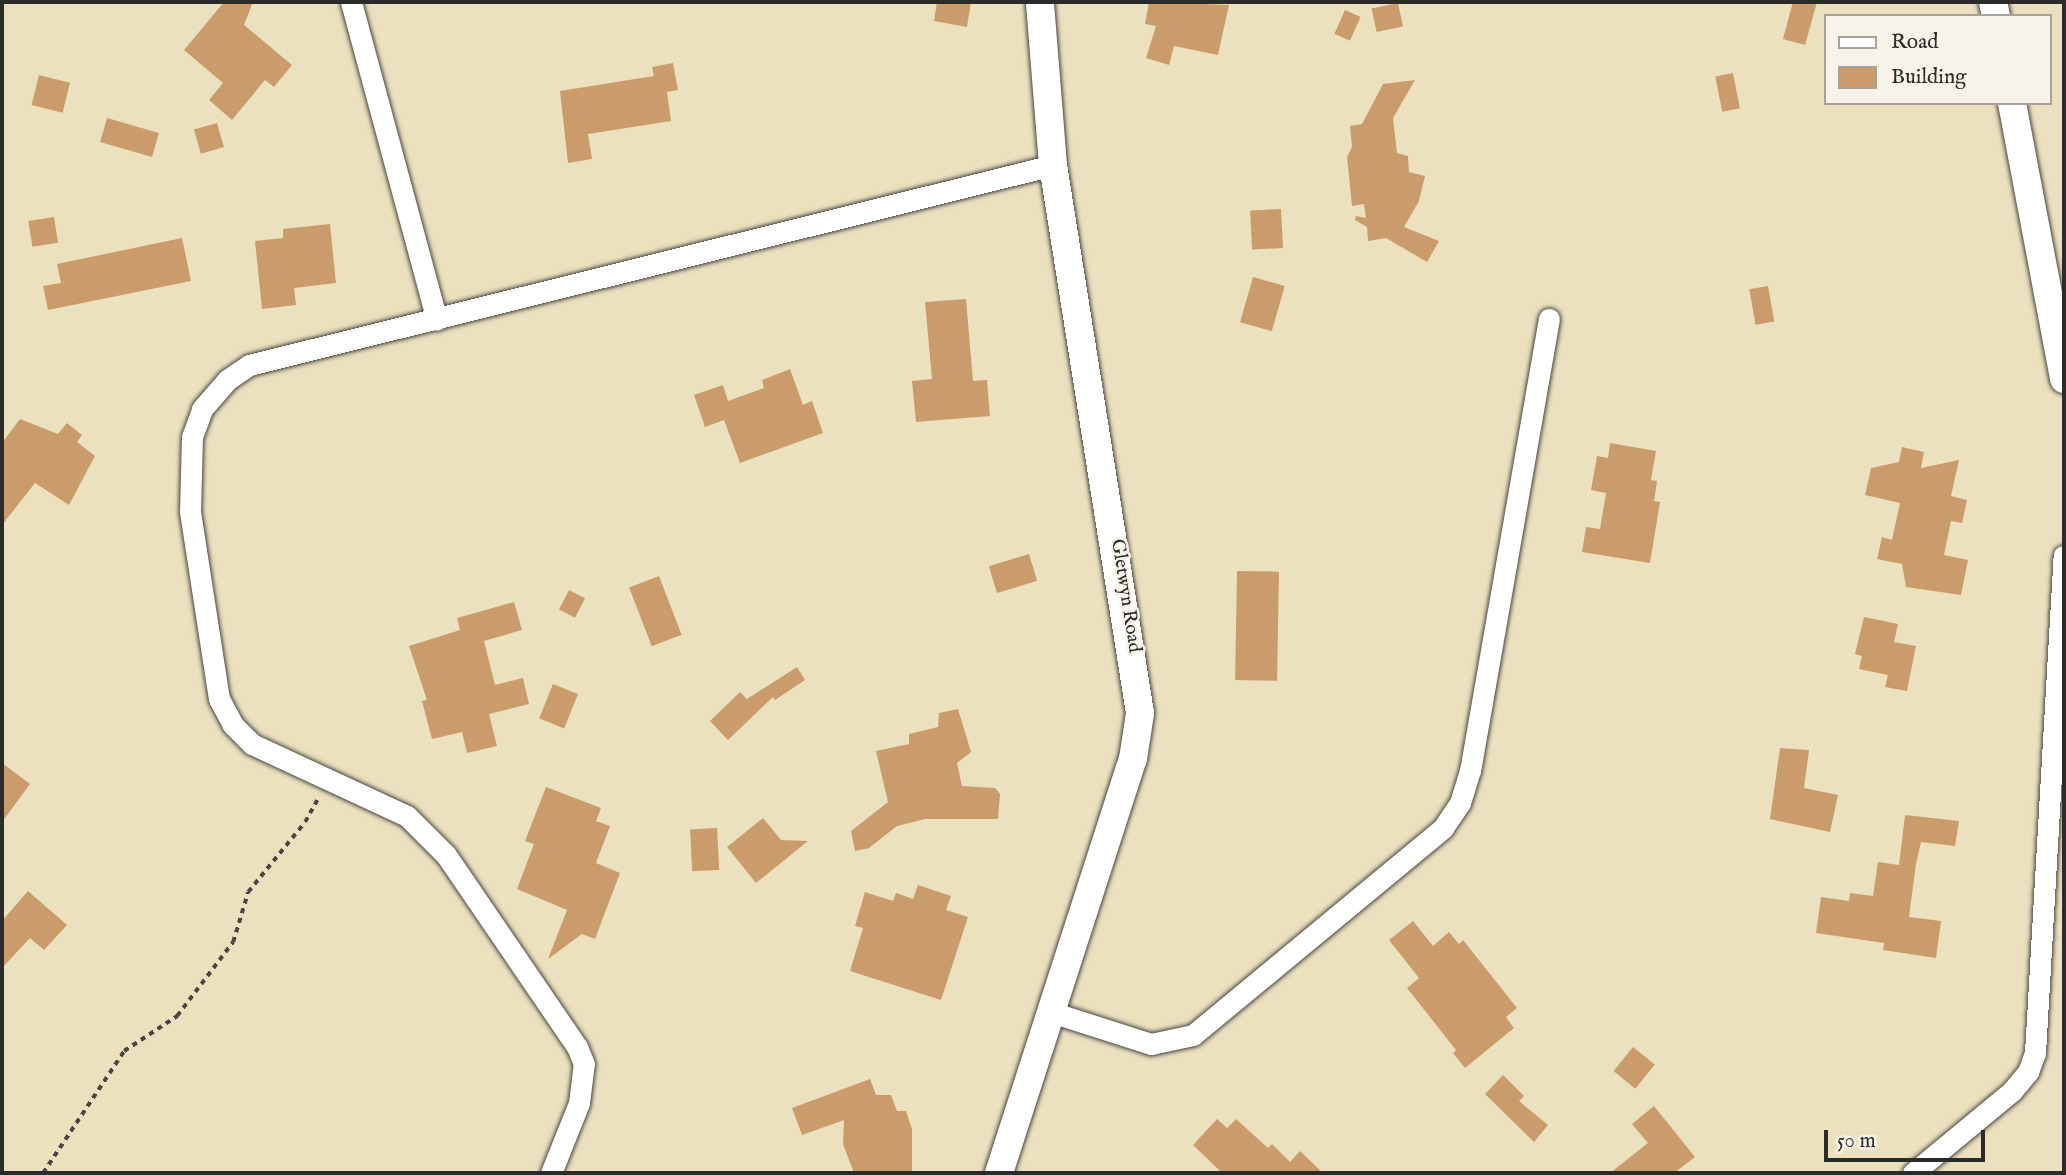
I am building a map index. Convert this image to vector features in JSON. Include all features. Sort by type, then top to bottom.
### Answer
[{"type":"street","points":[[351,2],[437,320]]},
{"type":"street","name":"Gletwyn Road","points":[[999,1173],[1133,759],[1140,713],[1053,165],[1040,2]]},
{"type":"street","points":[[2012,105],[2064,379]]},
{"type":"street","points":[[551,1173],[585,1079],[577,1047],[428,832],[407,816],[251,744],[233,725],[219,699],[190,512],[192,437],[213,393],[249,365],[1053,165]]},
{"type":"street","points":[[1051,1012],[1151,1044],[1193,1035],[1443,828],[1460,803],[1471,771],[1549,319]]},
{"type":"street","points":[[1913,1173],[2012,1091],[2028,1072],[2035,1053],[2064,556]]},
{"type":"path","points":[[43,1173],[124,1051],[177,1016],[233,942],[248,892],[305,822],[328,780]]},
{"type":"building","points":[[224,2],[253,2],[244,25],[292,65],[274,87],[265,80],[232,120],[209,100],[223,83],[184,50]]},
{"type":"building","points":[[937,2],[971,2],[967,27],[934,21]]},
{"type":"building","points":[[1149,2],[1229,5],[1218,55],[1174,46],[1169,65],[1146,58],[1156,26],[1145,24]]},
{"type":"building","points":[[1793,2],[1817,2],[1805,45],[1783,39]]},
{"type":"building","points":[[1398,3],[1403,26],[1377,32],[1372,9]]},
{"type":"building","points":[[1345,10],[1361,17],[1350,41],[1334,34]]},
{"type":"building","points":[[673,63],[678,90],[667,92],[671,121],[588,134],[592,159],[568,163],[560,91],[654,76],[652,67]]},
{"type":"building","points":[[1733,73],[1740,108],[1722,112],[1715,76]]},
{"type":"building","points":[[39,75],[70,83],[63,113],[32,105]]},
{"type":"building","points":[[1415,80],[1393,118],[1397,153],[1408,156],[1409,172],[1425,176],[1419,201],[1404,227],[1439,241],[1427,262],[1386,238],[1368,241],[1367,227],[1355,220],[1356,216],[1366,218],[1364,204],[1352,206],[1347,157],[1352,147],[1350,126],[1362,124],[1383,84]]},
{"type":"building","points":[[107,118],[159,133],[152,157],[100,142]]},
{"type":"building","points":[[217,123],[224,147],[201,154],[194,130]]},
{"type":"building","points":[[1281,209],[1283,248],[1252,250],[1250,211]]},
{"type":"building","points":[[54,217],[58,243],[32,247],[28,221]]},
{"type":"building","points":[[330,224],[336,283],[294,288],[296,305],[262,309],[255,241],[283,238],[283,229]]},
{"type":"building","points":[[182,238],[191,281],[48,310],[43,286],[61,283],[57,264]]},
{"type":"building","points":[[1253,277],[1285,286],[1272,331],[1240,322]]},
{"type":"building","points":[[1768,286],[1774,321],[1756,325],[1749,289]]},
{"type":"building","points":[[966,299],[973,381],[987,380],[990,416],[916,422],[912,381],[932,379],[925,302]]},
{"type":"building","points":[[790,369],[803,405],[812,401],[823,433],[740,463],[724,420],[705,427],[694,395],[723,385],[728,401],[764,388],[762,380]]},
{"type":"building","points":[[20,419],[58,434],[67,423],[82,435],[77,442],[95,456],[69,505],[35,483],[2,525],[2,443]]},
{"type":"building","points":[[1610,443],[1656,451],[1651,480],[1657,481],[1654,501],[1660,502],[1650,563],[1582,552],[1586,527],[1600,529],[1606,493],[1591,490],[1597,456],[1608,458]]},
{"type":"building","points":[[1902,447],[1924,452],[1921,468],[1959,460],[1951,496],[1967,500],[1962,523],[1951,521],[1944,555],[1968,560],[1961,595],[1906,587],[1902,564],[1877,559],[1882,537],[1892,540],[1900,503],[1865,495],[1871,468],[1899,462]]},
{"type":"building","points":[[1029,554],[1037,581],[997,593],[989,566]]},
{"type":"building","points":[[1237,571],[1279,572],[1277,681],[1235,680]]},
{"type":"building","points":[[659,576],[682,635],[652,646],[629,587]]},
{"type":"building","points":[[569,590],[585,598],[575,618],[559,610]]},
{"type":"building","points":[[514,602],[522,630],[484,641],[495,685],[523,678],[529,704],[489,714],[497,746],[467,753],[462,732],[432,739],[422,701],[427,700],[409,646],[460,630],[457,618]]},
{"type":"building","points":[[1864,617],[1898,624],[1894,642],[1916,646],[1907,691],[1885,687],[1888,675],[1859,669],[1862,656],[1855,654]]},
{"type":"building","points":[[797,667],[805,680],[775,700],[773,697],[728,740],[710,721],[740,692],[747,699]]},
{"type":"building","points":[[553,684],[578,694],[564,728],[539,718]]},
{"type":"building","points":[[958,709],[971,752],[957,763],[962,786],[995,788],[1000,794],[998,819],[925,819],[897,826],[869,848],[855,851],[851,831],[888,802],[876,751],[909,744],[909,734],[938,727],[939,713]]},
{"type":"building","points":[[1780,748],[1809,750],[1804,788],[1838,795],[1830,832],[1770,819]]},
{"type":"building","points":[[2,763],[30,784],[2,822]]},
{"type":"building","points":[[546,787],[601,808],[596,821],[610,826],[596,863],[620,873],[595,939],[582,934],[548,959],[567,910],[517,889],[534,844],[525,841]]},
{"type":"building","points":[[1905,815],[1959,821],[1955,846],[1921,842],[1916,864],[1909,917],[1941,921],[1936,958],[1883,950],[1884,943],[1816,933],[1821,897],[1849,901],[1850,893],[1873,896],[1878,862],[1899,865]]},
{"type":"building","points":[[763,818],[781,840],[808,841],[756,883],[727,847]]},
{"type":"building","points":[[717,828],[719,870],[692,871],[690,829]]},
{"type":"building","points":[[918,885],[951,896],[946,910],[968,917],[941,1000],[850,971],[863,928],[855,926],[865,892],[893,901],[896,893],[913,899]]},
{"type":"building","points":[[28,891],[67,925],[44,950],[30,938],[2,968],[2,921]]},
{"type":"building","points":[[1413,921],[1433,946],[1449,932],[1459,944],[1463,940],[1517,1008],[1506,1017],[1514,1028],[1465,1068],[1453,1053],[1456,1050],[1407,988],[1419,978],[1389,940]]},
{"type":"building","points":[[1633,1047],[1655,1065],[1635,1089],[1613,1071]]},
{"type":"building","points":[[1503,1075],[1524,1096],[1519,1101],[1548,1125],[1534,1142],[1485,1094]]},
{"type":"building","points":[[870,1079],[876,1095],[891,1095],[897,1111],[906,1111],[912,1129],[912,1173],[854,1173],[843,1144],[844,1120],[802,1135],[792,1108]]},
{"type":"building","points":[[1654,1106],[1695,1157],[1674,1173],[1610,1173],[1648,1143],[1632,1124]]},
{"type":"building","points":[[1217,1119],[1227,1128],[1236,1119],[1268,1148],[1272,1144],[1290,1162],[1300,1151],[1323,1173],[1222,1173],[1193,1145]]}]
